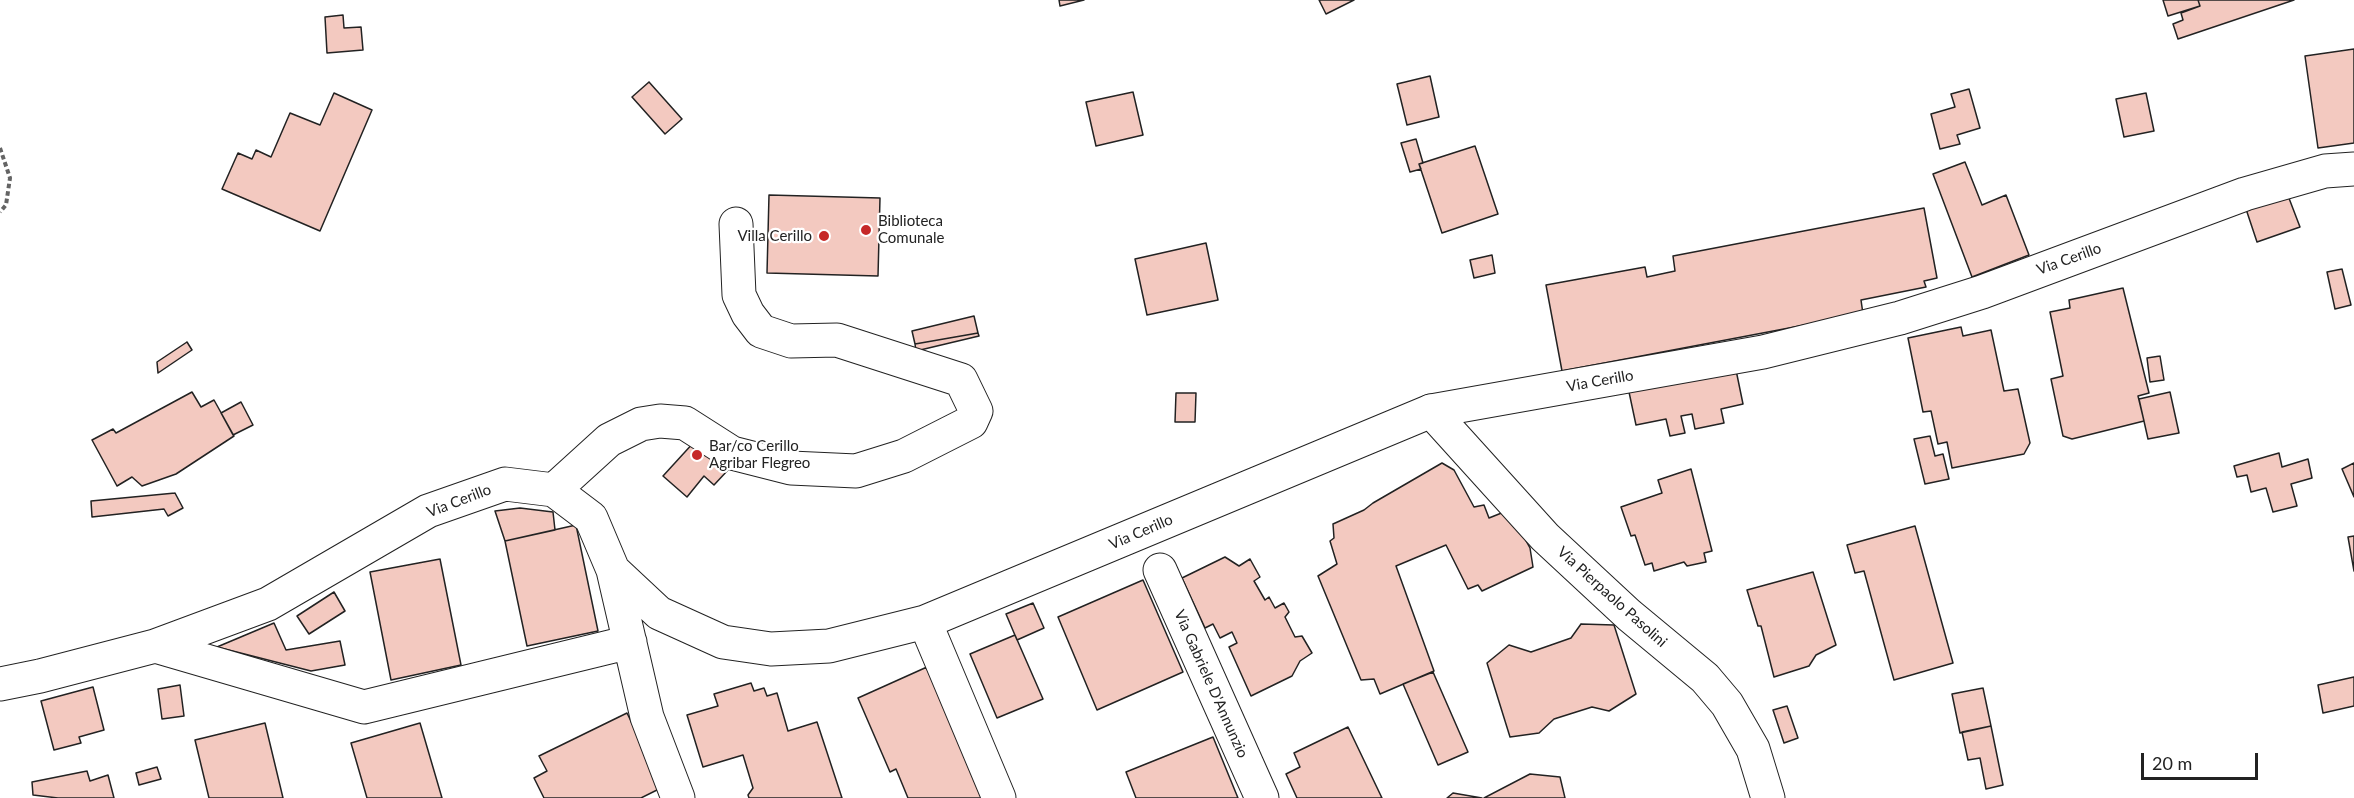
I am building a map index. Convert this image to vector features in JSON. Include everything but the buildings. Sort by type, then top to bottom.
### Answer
[{"type":"street","name":"Via Cerillo","points":[[0,684],[155,646],[268,604],[428,512],[505,484],[554,490],[591,518],[613,570],[658,613],[723,642],[771,649],[829,646],[925,622],[1431,411],[1763,352],[1900,318],[1982,292],[2245,194],[2325,171],[2354,169]]},
{"type":"street","points":[[554,490],[609,440],[641,424],[660,421],[684,423],[732,453],[791,468],[856,471],[904,456],[971,422],[976,411],[961,380],[837,340],[791,342],[761,331],[748,314],[739,295],[736,224]]},
{"type":"street","name":"Via Pierpaolo Pasolini","points":[[1431,411],[1545,537],[1629,615],[1705,678],[1727,704],[1753,749],[1768,798]]},
{"type":"street","points":[[613,570],[647,717],[678,798]]},
{"type":"street","name":"Via Gabriele D'Annunzio","points":[[1160,570],[1215,688],[1262,798]]},
{"type":"street","points":[[925,622],[999,798]]},
{"type":"street","points":[[155,646],[364,707],[630,642]]},
{"type":"path","points":[[0,148],[10,178],[6,205],[0,212]]},
{"type":"place","name":"Biblioteca Comunale","points":[[866,230]]},
{"type":"place","name":"Villa Cerillo","points":[[824,236]]},
{"type":"place","name":"Bar/co Cerillo Agribar Flegreo","points":[[697,455]]}]
